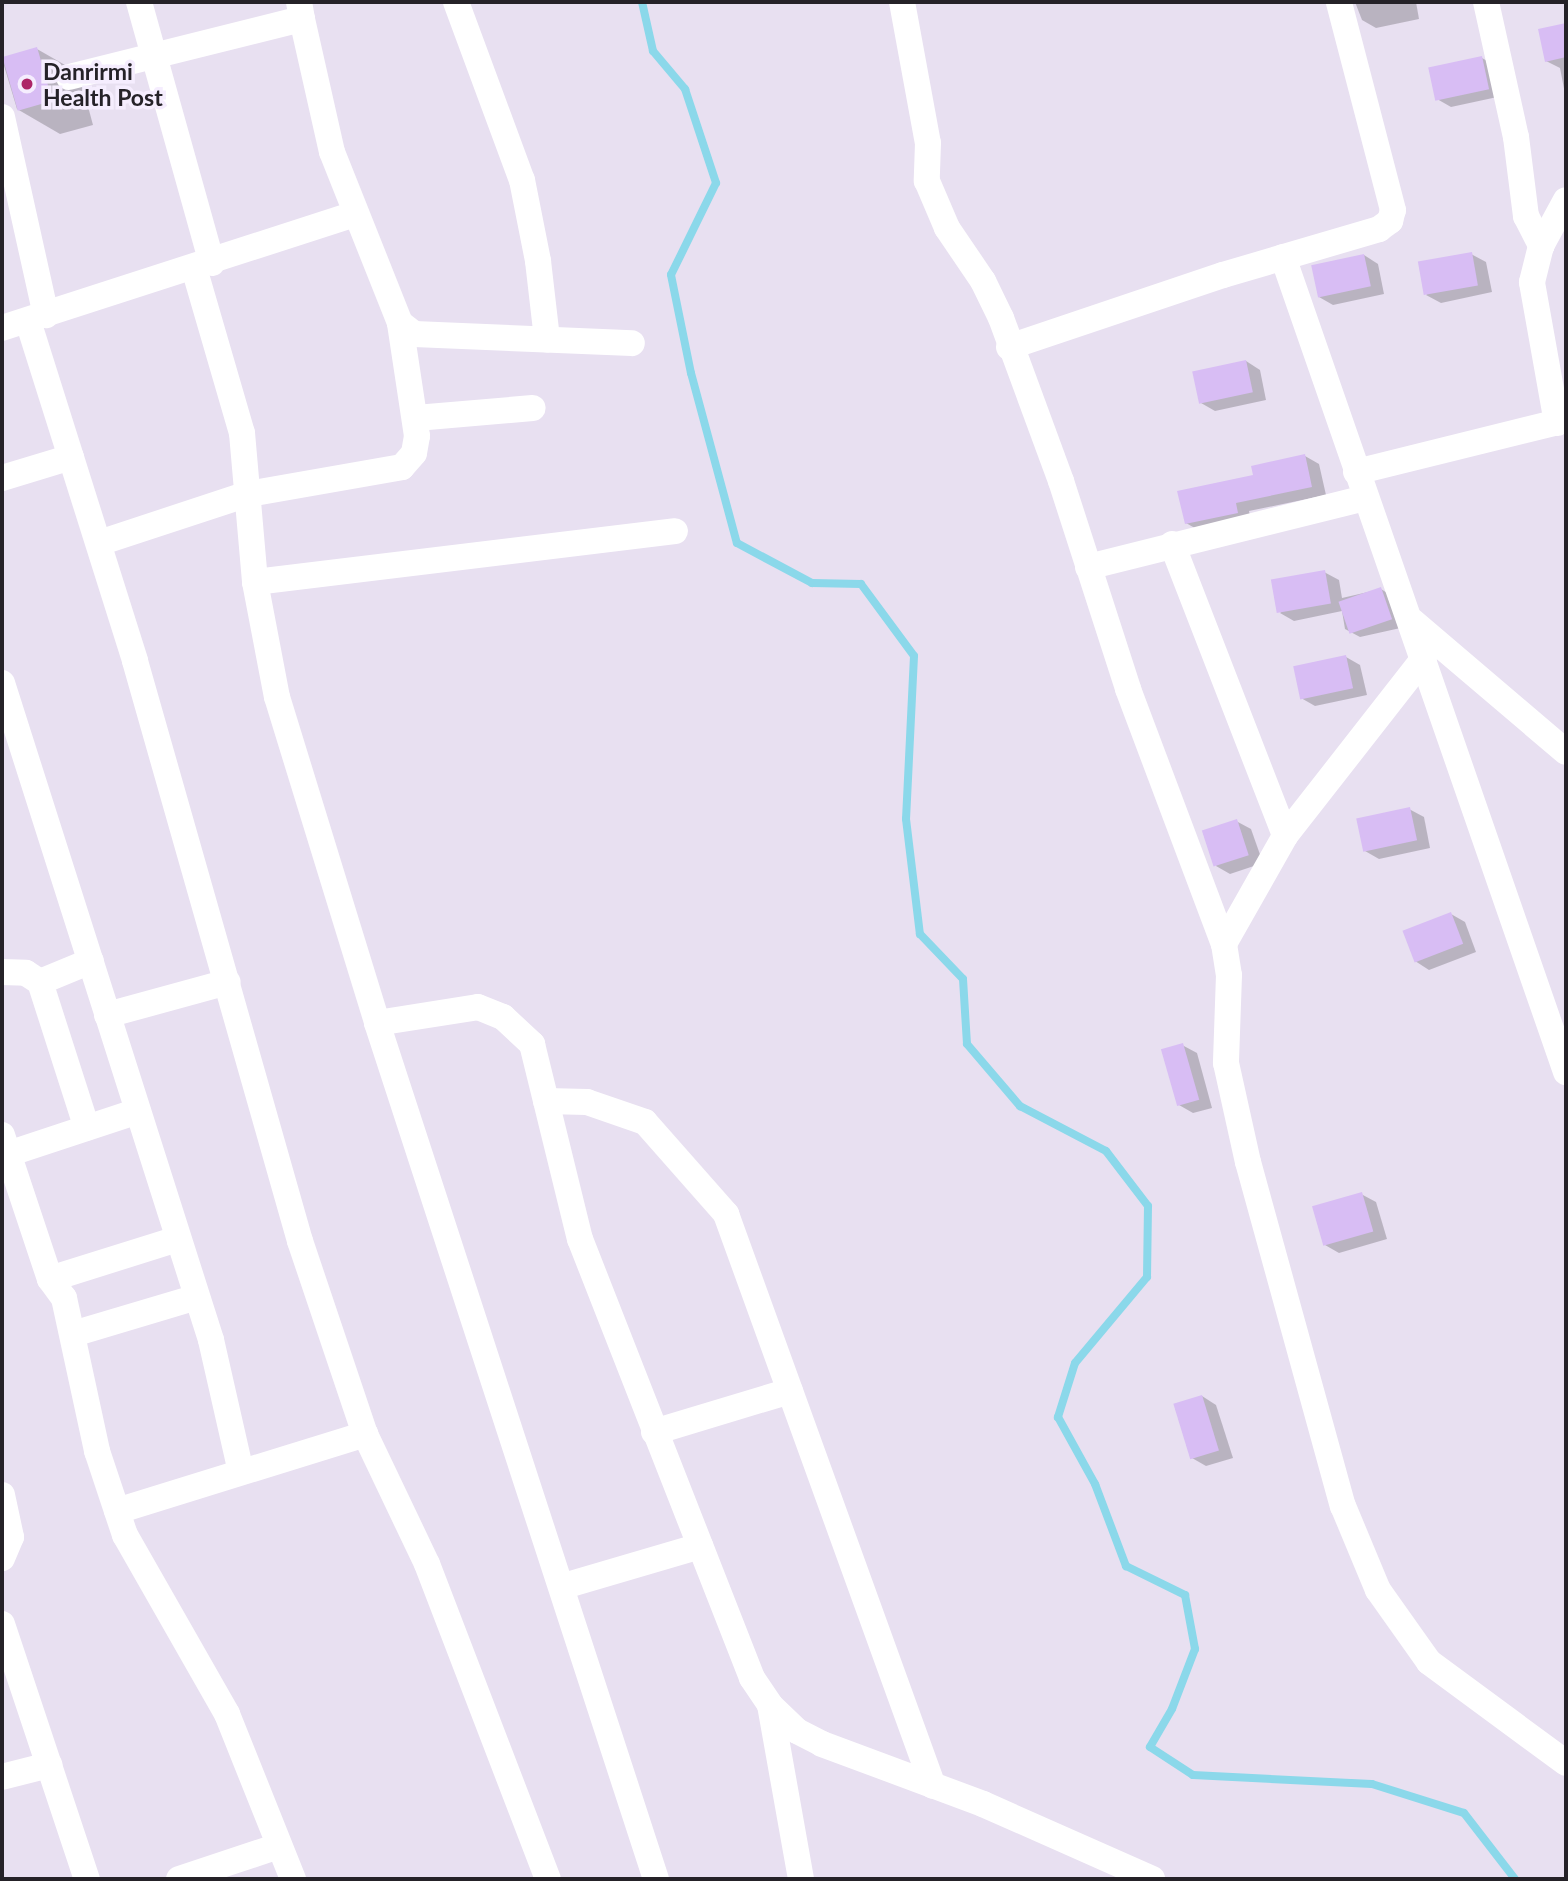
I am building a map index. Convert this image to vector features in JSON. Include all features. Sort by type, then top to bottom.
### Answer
[{"type":"street","points":[[139,2],[242,433],[255,582],[277,697],[377,1023],[564,1586],[656,1879]]},
{"type":"street","points":[[456,2],[522,180],[542,285],[547,339]]},
{"type":"street","points":[[902,2],[928,143],[927,181],[947,229],[983,281],[1039,416],[1128,689],[1224,944],[1229,975],[1226,1063],[1248,1162],[1343,1506],[1378,1590],[1429,1662],[1566,1763]]},
{"type":"street","points":[[1009,346],[1283,257],[1379,229],[1390,221],[1393,210],[1339,2]]},
{"type":"street","points":[[1486,2],[1516,137],[1526,216],[1541,246]]},
{"type":"street","points":[[69,77],[153,55],[300,10],[332,152],[400,323],[416,418],[414,453],[402,467],[248,494],[99,543]]},
{"type":"street","points":[[2,117],[37,318],[71,457],[99,543],[228,982],[300,1241],[365,1434],[427,1564],[548,1879]]},
{"type":"street","points":[[1356,472],[1562,421],[1532,282],[1541,246],[1566,200]]},
{"type":"street","points":[[2,328],[356,214]]},
{"type":"street","points":[[1283,257],[1566,1072]]},
{"type":"street","points":[[400,323],[414,334],[632,343]]},
{"type":"street","points":[[416,418],[533,408]]},
{"type":"street","points":[[2,478],[71,457]]},
{"type":"street","points":[[1088,567],[1365,498]]},
{"type":"street","points":[[255,582],[675,531]]},
{"type":"street","points":[[1172,544],[1285,836]]},
{"type":"street","points":[[1410,620],[1566,752]]},
{"type":"street","points":[[1224,944],[1285,836],[1424,658]]},
{"type":"street","points":[[2,683],[197,1297],[241,1472]]},
{"type":"street","points":[[40,982],[91,961]]},
{"type":"street","points":[[2,972],[26,973],[40,982],[87,1128]]},
{"type":"street","points":[[107,1015],[228,982]]},
{"type":"street","points":[[377,1023],[478,1007],[503,1017],[532,1044],[580,1239],[752,1678],[770,1705],[797,1731],[822,1744],[933,1786],[1152,1879]]},
{"type":"street","points":[[546,1101],[587,1101],[645,1122],[709,1190],[726,1214],[933,1786]]},
{"type":"street","points":[[138,1111],[87,1128],[4,1148],[50,1279],[64,1298],[97,1451],[125,1535],[227,1714],[293,1879]]},
{"type":"street","points":[[50,1279],[178,1239]]},
{"type":"street","points":[[73,1334],[197,1297]]},
{"type":"street","points":[[654,1432],[790,1391]]},
{"type":"street","points":[[117,1511],[365,1434]]},
{"type":"street","points":[[2,1495],[11,1537],[2,1558]]},
{"type":"street","points":[[564,1586],[700,1546]]},
{"type":"street","points":[[4,1640],[88,1879]]},
{"type":"street","points":[[770,1705],[801,1879]]},
{"type":"street","points":[[2,1777],[49,1765]]},
{"type":"street","points":[[179,1879],[279,1846]]},
{"type":"building","points":[[1566,23],[1566,57],[1545,62],[1538,29]]},
{"type":"building","name":"Danrirmi Health Post","points":[[37,47],[52,101],[18,111],[2,57]]},
{"type":"building","points":[[1482,56],[1489,89],[1435,101],[1428,67]]},
{"type":"building","points":[[1472,252],[1478,285],[1424,295],[1418,262]]},
{"type":"building","points":[[1364,254],[1371,286],[1318,298],[1311,265]]},
{"type":"building","points":[[1246,360],[1253,392],[1199,404],[1192,371]]},
{"type":"building","points":[[1305,454],[1312,487],[1236,503],[1238,513],[1185,524],[1177,491],[1253,475],[1251,466]]},
{"type":"building","points":[[1325,570],[1331,603],[1277,613],[1271,580]]},
{"type":"building","points":[[1381,587],[1392,619],[1350,634],[1338,602]]},
{"type":"building","points":[[1346,655],[1353,688],[1300,699],[1293,666]]},
{"type":"building","points":[[1410,807],[1417,840],[1363,852],[1356,818]]},
{"type":"building","points":[[1237,819],[1249,855],[1214,867],[1202,830]]},
{"type":"building","points":[[1451,912],[1463,944],[1415,962],[1402,931]]},
{"type":"building","points":[[1183,1043],[1199,1100],[1177,1106],[1161,1049]]},
{"type":"building","points":[[1362,1192],[1373,1231],[1323,1246],[1312,1206]]},
{"type":"building","points":[[1202,1395],[1219,1450],[1190,1459],[1173,1404]]},
{"type":"waterway","points":[[642,2],[653,51],[685,89],[716,183],[671,275],[691,373],[737,543],[812,583],[861,584],[914,656],[906,819],[920,934],[963,979],[967,1044],[1020,1106],[1106,1151],[1148,1206],[1147,1277],[1075,1363],[1058,1417],[1095,1484],[1126,1566],[1185,1595],[1195,1649],[1172,1709],[1150,1747],[1193,1775],[1372,1784],[1464,1813],[1515,1879]]},
{"type":"place","name":"Danrirmi Health Post","points":[[27,84]]}]
